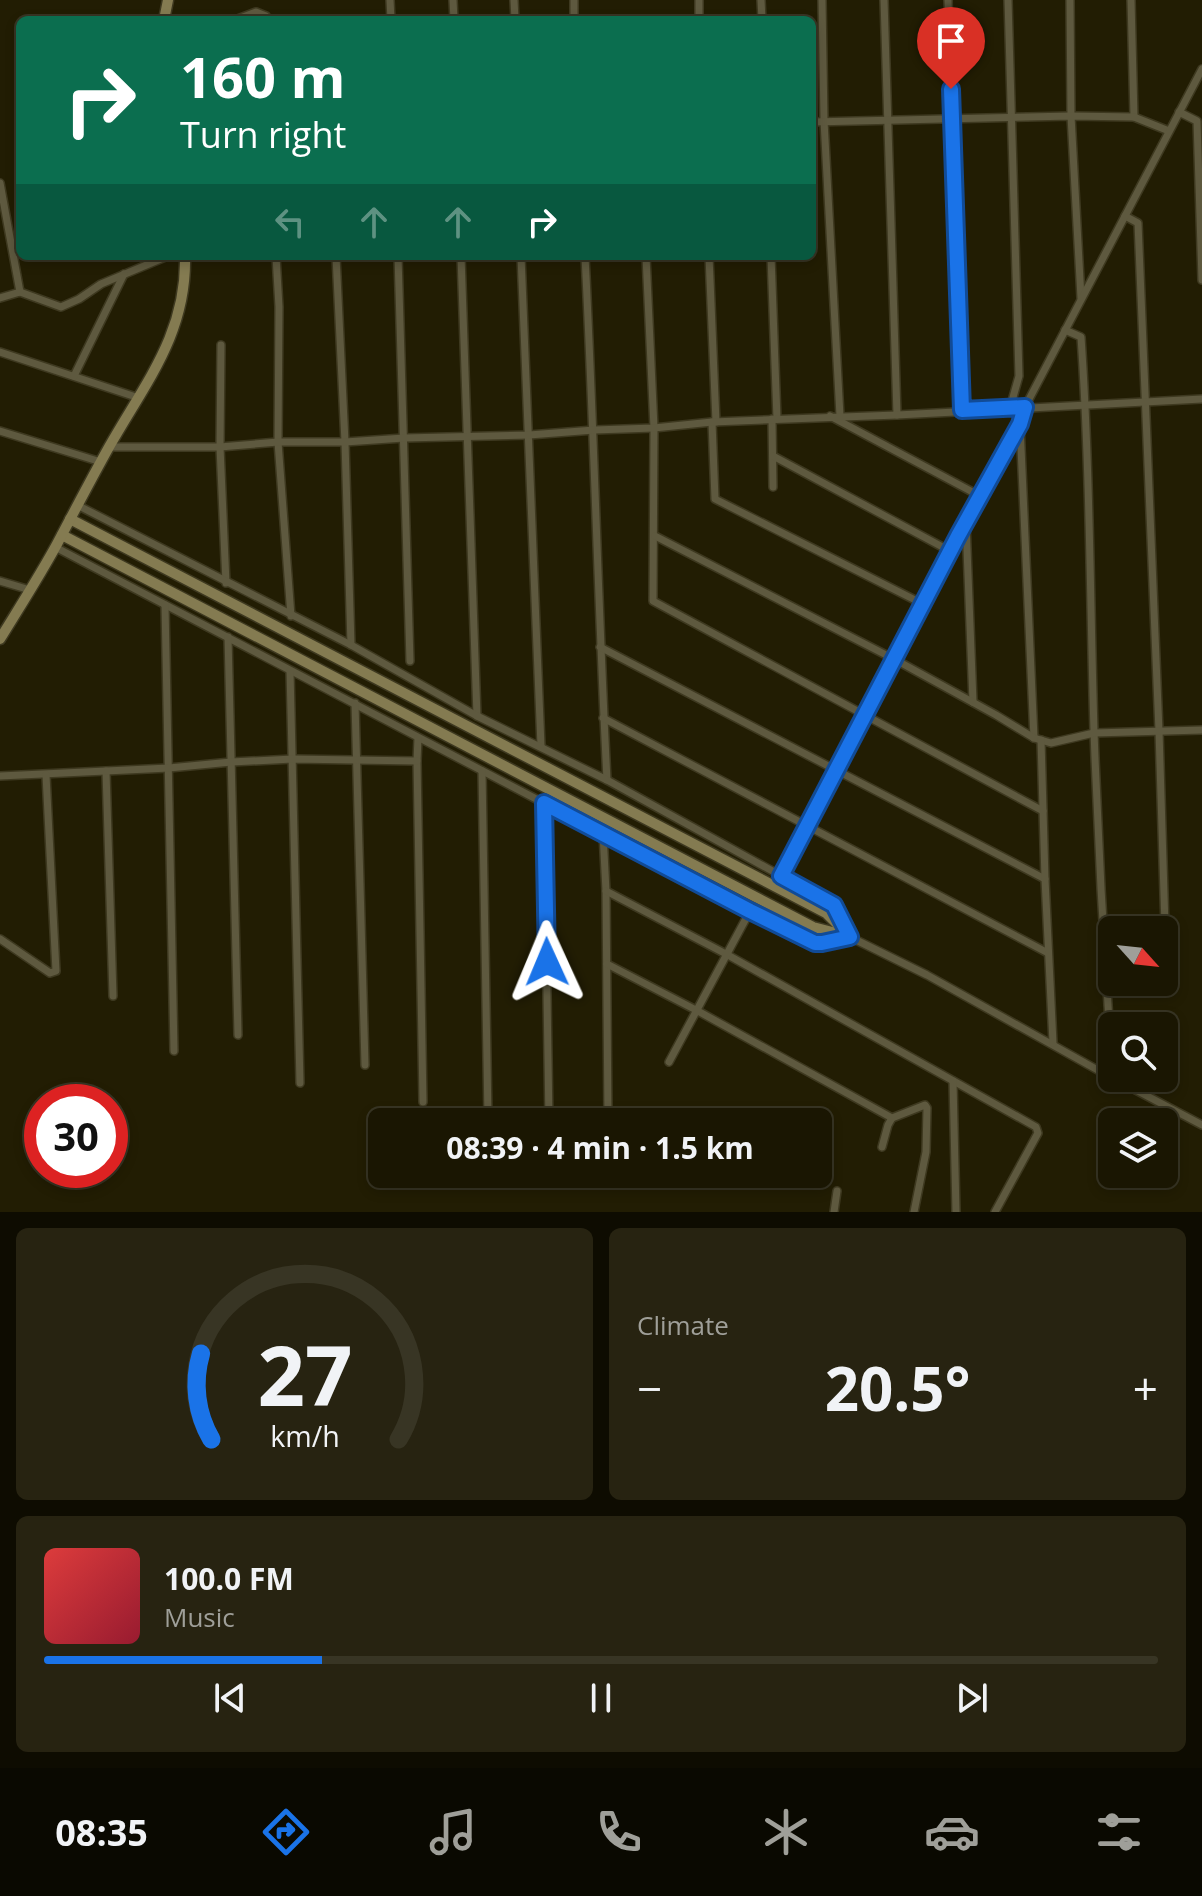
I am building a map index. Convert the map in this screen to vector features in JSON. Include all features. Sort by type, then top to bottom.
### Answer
[{"type":"street","points":[[822,0],[824,121],[840,416]]},
{"type":"street","points":[[884,0],[897,415]]},
{"type":"street","points":[[948,0],[962,410]]},
{"type":"street","points":[[1008,0],[1019,376],[1010,408]]},
{"type":"street","points":[[1070,0],[1071,116],[1081,300]]},
{"type":"street","points":[[1131,0],[1134,117]]},
{"type":"street","points":[[246,16],[256,12],[266,16]]},
{"type":"street","points":[[781,876],[950,551],[1020,424],[1025,407],[1202,69]]},
{"type":"street","points":[[1179,112],[1197,121],[1202,280]]},
{"type":"street","points":[[816,122],[1134,117],[1169,131]]},
{"type":"street","points":[[0,183],[20,292]]},
{"type":"street","points":[[1125,216],[1138,223],[1165,916]]},
{"type":"street","points":[[0,298],[20,292],[61,307],[101,284],[158,260]]},
{"type":"street","points":[[0,639],[171,339],[180,309],[185,260]]},
{"type":"street","points":[[276,260],[278,442],[291,616]]},
{"type":"street","points":[[336,260],[351,645]]},
{"type":"street","points":[[398,260],[410,661]]},
{"type":"street","points":[[461,260],[477,716]]},
{"type":"street","points":[[521,260],[541,746]]},
{"type":"street","points":[[585,260],[607,780]]},
{"type":"street","points":[[646,260],[654,428],[653,601],[1043,811]]},
{"type":"street","points":[[709,260],[715,499],[923,604]]},
{"type":"street","points":[[771,260],[773,487]]},
{"type":"street","points":[[74,376],[124,274]]},
{"type":"street","points":[[1065,330],[1081,337],[1094,733],[1108,1012]]},
{"type":"street","points":[[221,345],[220,447],[226,583]]},
{"type":"street","points":[[0,352],[139,398]]},
{"type":"street","points":[[109,447],[220,447],[278,442],[529,435],[714,422],[1202,399]]},
{"type":"street","points":[[830,416],[980,496]]},
{"type":"street","points":[[1020,424],[1053,1043]]},
{"type":"street","points":[[1,433],[101,462]]},
{"type":"street","points":[[773,456],[950,551]]},
{"type":"street","points":[[77,505],[351,645],[477,716],[607,780],[834,905],[850,937]]},
{"type":"street","points":[[70,519],[826,913],[850,937]]},
{"type":"street","points":[[966,521],[973,702]]},
{"type":"street","points":[[62,535],[813,927],[850,937],[927,975],[1098,1069]]},
{"type":"street","points":[[655,536],[894,659],[1038,739],[1051,743],[1094,733],[1202,730]]},
{"type":"street","points":[[55,547],[815,943],[850,937]]},
{"type":"street","points":[[0,581],[30,590]]},
{"type":"street","points":[[165,605],[174,1051]]},
{"type":"street","points":[[228,637],[238,1035]]},
{"type":"street","points":[[600,647],[1045,879]]},
{"type":"street","points":[[290,671],[300,1083]]},
{"type":"street","points":[[355,703],[365,1065]]},
{"type":"street","points":[[603,718],[1048,953]]},
{"type":"street","points":[[418,738],[423,1102]]},
{"type":"street","points":[[0,776],[293,759],[417,761]]},
{"type":"street","points":[[106,771],[113,996]]},
{"type":"street","points":[[482,771],[488,1108]]},
{"type":"street","points":[[0,939],[50,973],[56,971],[46,775]]},
{"type":"street","points":[[544,803],[549,1108]]},
{"type":"street","points":[[603,833],[608,1108]]},
{"type":"street","points":[[606,891],[726,954],[1036,1127],[1038,1133],[995,1212]]},
{"type":"street","points":[[669,1062],[750,911]]},
{"type":"street","points":[[607,964],[892,1118]]},
{"type":"street","points":[[953,1081],[956,1212]]},
{"type":"street","points":[[1140,1092],[1202,1125]]},
{"type":"street","points":[[882,1147],[892,1118],[925,1105],[926,1152],[914,1212]]},
{"type":"street","points":[[834,1212],[837,1191]]},
{"type":"route","points":[[547,962],[544,803],[815,943],[850,937],[834,905],[781,876],[958,536],[1020,424],[1025,407],[962,410],[951,89]]}]
